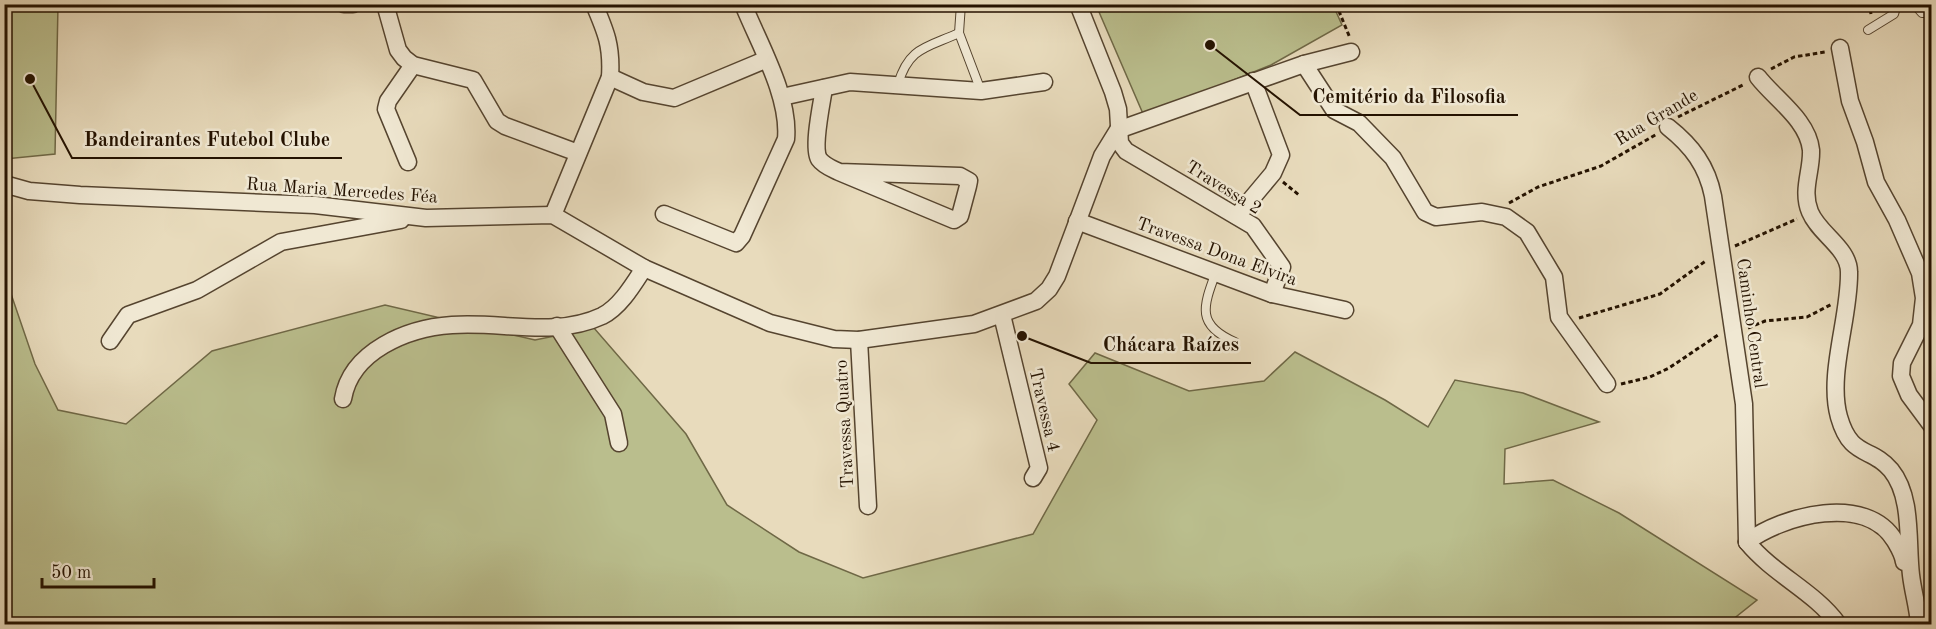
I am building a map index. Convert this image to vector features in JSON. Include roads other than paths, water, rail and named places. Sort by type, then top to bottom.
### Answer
[{"type":"street","points":[[344,4],[353,4]]},
{"type":"street","points":[[385,4],[398,50],[413,65],[468,77],[473,80],[497,120],[505,126],[578,153]]},
{"type":"street","points":[[664,214],[736,243],[742,236],[786,139],[787,125],[782,98],[743,4]]},
{"type":"street","points":[[598,6],[612,55],[609,77],[553,215],[644,268],[770,323],[834,339],[859,340],[974,324],[1002,315],[1036,300],[1049,289],[1058,276],[1102,156],[1118,130],[1118,109],[1113,92],[1078,4]]},
{"type":"street","points":[[1840,48],[1850,101],[1876,182],[1897,220],[1920,273],[1924,298],[1921,325],[1902,363],[1901,376],[1909,395],[1932,426]]},
{"type":"street","points":[[1118,130],[1253,81],[1351,51]]},
{"type":"street","points":[[609,77],[643,92],[674,98],[765,60]]},
{"type":"street","points":[[1304,64],[1334,110],[1359,123],[1393,158],[1425,212],[1436,217],[1485,213],[1506,217],[1527,232],[1554,277],[1559,317],[1607,384]]},
{"type":"street","points":[[408,162],[386,109],[388,101],[413,65]]},
{"type":"street","points":[[1758,77],[1803,127],[1811,152],[1806,177],[1811,214],[1844,256],[1849,267],[1836,374],[1839,417],[1852,444],[1883,462],[1896,478],[1906,510],[1911,578],[1918,605],[1919,624]]},
{"type":"street","points":[[1237,216],[1273,173],[1280,160],[1279,149],[1253,81]]},
{"type":"street","points":[[782,98],[850,82],[981,92],[1044,82]]},
{"type":"street","points":[[824,87],[817,146],[819,158],[839,172],[954,220],[960,216],[969,181],[960,176],[839,172]]},
{"type":"street","name":"Caminho Central","points":[[1668,127],[1684,140],[1708,172],[1744,404],[1747,542]]},
{"type":"street","name":"Travessa 2","points":[[1118,130],[1120,143],[1133,156],[1237,216],[1259,232],[1281,264],[1281,273],[1272,294]]},
{"type":"street","name":"Rua Maria Mercedes Féa","points":[[4,184],[29,190],[80,195],[315,205],[426,218],[553,215]]},
{"type":"street","points":[[110,341],[128,315],[197,290],[281,242],[426,218]]},
{"type":"street","name":"Travessa Dona Elvira","points":[[1077,221],[1272,294],[1345,310]]},
{"type":"street","points":[[342,399],[345,387],[356,366],[380,348],[406,335],[453,325],[557,326],[603,315],[629,290],[644,268]]},
{"type":"street","name":"Travessa 4","points":[[1002,315],[1038,468],[1033,478]]},
{"type":"street","points":[[557,326],[613,414],[619,443]]},
{"type":"street","name":"Travessa Quatro","points":[[859,340],[868,506]]},
{"type":"street","points":[[1838,624],[1815,598],[1777,573],[1747,542],[1763,530],[1809,516],[1844,513],[1880,522],[1904,556],[1905,571],[1918,605]]},
{"type":"lane","points":[[961,4],[959,33],[981,92]]},
{"type":"lane","points":[[1868,30],[1894,14],[1897,4]]},
{"type":"lane","points":[[1914,4],[1922,13],[1932,11],[1930,4]]},
{"type":"lane","points":[[898,84],[904,65],[910,56],[959,33]]},
{"type":"lane","points":[[1216,272],[1205,304],[1206,315],[1214,330],[1235,342]]},
{"type":"place","name":"Cemitério da Filosofia","points":[[1210,45]]},
{"type":"place","name":"Bandeirantes Futebol Clube","points":[[30,79]]},
{"type":"place","name":"Chácara Raízes","points":[[1022,336]]}]
